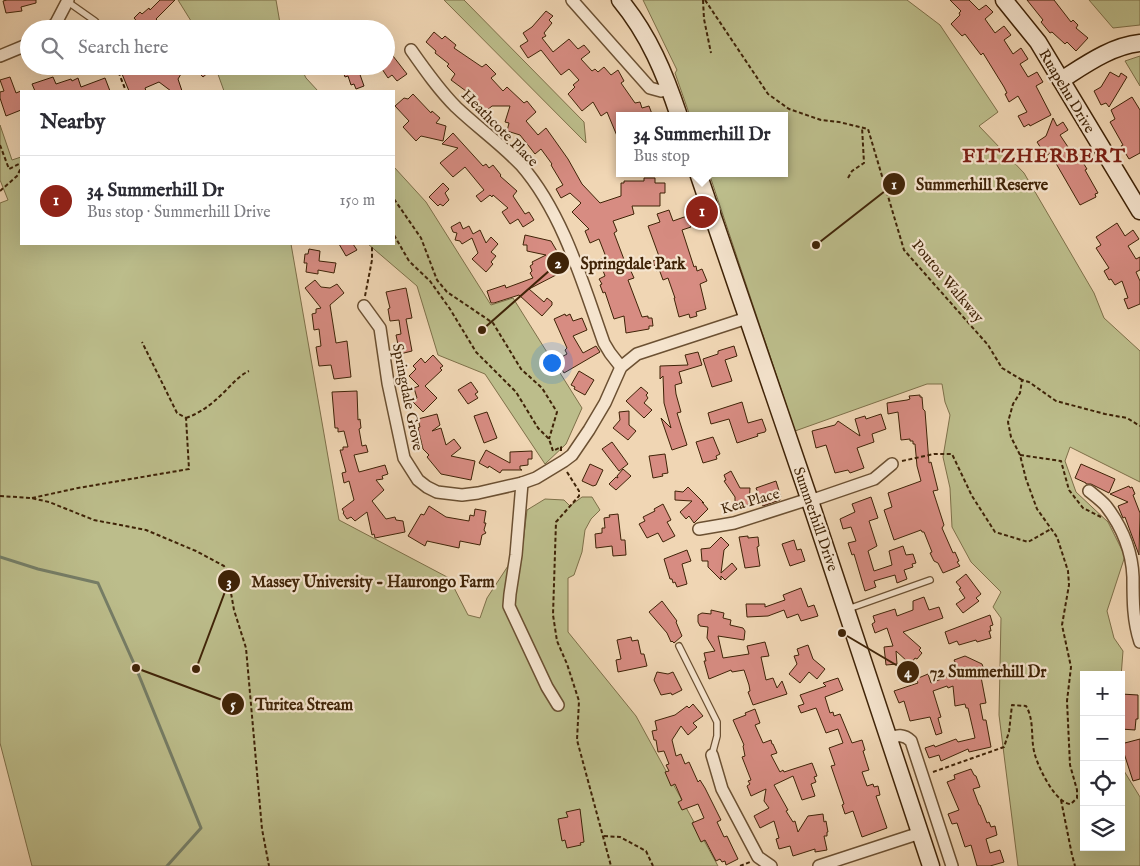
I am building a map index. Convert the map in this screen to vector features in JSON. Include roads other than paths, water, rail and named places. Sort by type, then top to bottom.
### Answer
[{"type":"main road","points":[[620,0],[652,46],[670,88],[678,112]]},
{"type":"main road","name":"Ruapehu Drive","points":[[1004,0],[1038,42],[1140,211]]},
{"type":"main road","points":[[1061,80],[1103,55],[1140,43]]},
{"type":"main road","name":"Summerhill Drive","points":[[699,177],[931,866]]},
{"type":"street","points":[[572,0],[650,88],[656,91],[670,88]]},
{"type":"street","points":[[58,20],[68,1]]},
{"type":"street","points":[[0,56],[20,48]]},
{"type":"street","name":"Heathcote Place","points":[[411,50],[427,73],[455,106],[521,166],[548,204],[572,252],[604,343],[621,367]]},
{"type":"street","name":"Springdale Grove","points":[[364,306],[380,328],[388,383],[404,458],[418,480],[437,492],[462,495],[478,494],[536,478],[564,461],[572,455],[589,430],[605,403],[621,367]]},
{"type":"street","points":[[621,367],[637,354],[747,318]]},
{"type":"street","name":"Kea Place","points":[[699,529],[734,523],[874,479],[892,464]]},
{"type":"street","points":[[522,483],[516,555],[509,606],[547,687],[558,705]]},
{"type":"street","points":[[1089,491],[1106,505],[1119,527],[1130,552],[1133,614],[1140,642]]},
{"type":"street","points":[[889,738],[897,735],[906,737],[911,741],[952,866]]},
{"type":"street","points":[[712,755],[722,789],[758,857],[771,866]]},
{"type":"street","points":[[819,866],[920,833]]},
{"type":"lane","points":[[68,1],[92,20]]},
{"type":"lane","points":[[846,610],[930,580]]},
{"type":"lane","points":[[679,646],[717,722],[712,755]]},
{"type":"waterway","points":[[0,557],[38,569],[98,583],[136,668],[201,828],[167,866]]},
{"type":"place","name":"34 Summerhill Dr","points":[[702,212]]},
{"type":"place","name":"Summerhill Reserve","points":[[816,245]]},
{"type":"place","name":"Springdale Park","points":[[482,330]]},
{"type":"place","name":"72 Summerhill Dr","points":[[842,633]]},
{"type":"place","name":"Turitea Stream","points":[[136,668]]},
{"type":"place","name":"Massey University - Haurongo Farm","points":[[196,669]]},
{"type":"district","name":"FITZHERBERT","points":[[1044,155]]}]
